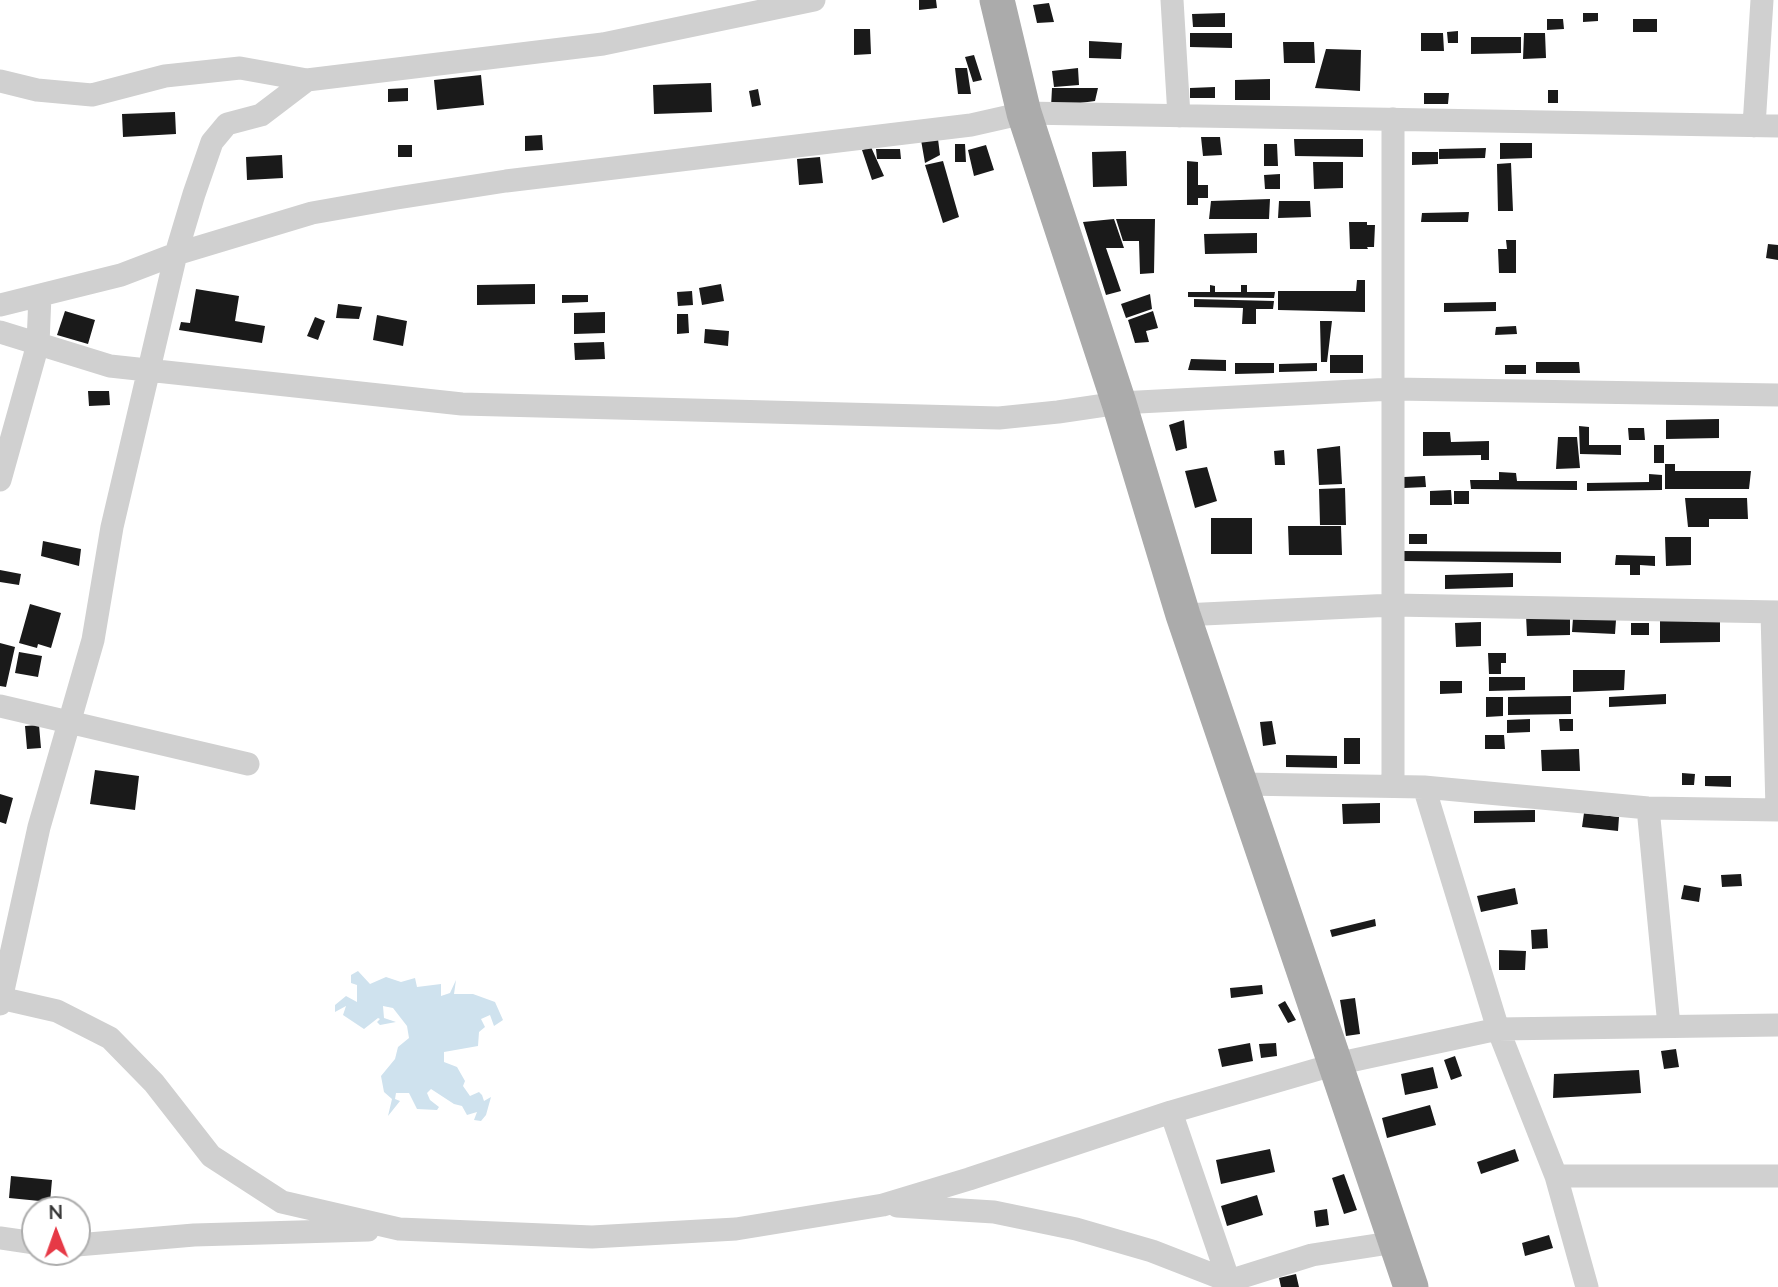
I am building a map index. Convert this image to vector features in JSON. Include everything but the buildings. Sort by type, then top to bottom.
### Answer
[{"type":"main road","points":[[997,0],[1024,113],[1119,403],[1183,615],[1411,1287]]},
{"type":"street","points":[[0,81],[37,90],[92,95],[165,76],[240,68],[307,80],[603,44],[814,0]]},
{"type":"street","points":[[1172,0],[1179,116]]},
{"type":"street","points":[[1754,125],[1762,0]]},
{"type":"street","points":[[307,80],[261,115],[227,124],[212,142],[194,194],[176,254],[112,527],[93,640],[39,827],[1,1000],[57,1011],[110,1038],[154,1083],[211,1156],[282,1202],[399,1229]]},
{"type":"street","points":[[0,305],[121,275],[176,254],[312,213],[520,180],[971,125],[1024,113],[1778,126]]},
{"type":"street","points":[[1393,119],[1393,786]]},
{"type":"street","points":[[0,480],[38,344],[40,295]]},
{"type":"street","points":[[0,332],[110,366],[463,404],[999,418],[1119,403],[1393,389],[1778,395]]},
{"type":"street","points":[[1183,615],[1393,605],[1775,612],[1778,810],[1648,808],[1424,787],[1242,784]]},
{"type":"street","points":[[0,706],[248,764]]},
{"type":"street","points":[[1424,787],[1498,1029],[1556,1177],[1587,1287]]},
{"type":"street","points":[[1648,808],[1669,1026]]},
{"type":"street","points":[[91,1244],[194,1235],[399,1229],[592,1237],[736,1229],[883,1205],[1171,1112],[1336,1064],[1498,1029],[1778,1025]]},
{"type":"street","points":[[1171,1112],[1230,1284]]},
{"type":"street","points":[[1556,1177],[1778,1176]]},
{"type":"street","points":[[883,1205],[993,1212],[1076,1229],[1152,1251],[1230,1284],[1312,1255],[1396,1242]]},
{"type":"street","points":[[0,1238],[21,1241]]},
{"type":"water","points":[[358,971],[370,984],[386,977],[401,982],[415,978],[417,987],[441,984],[441,996],[450,993],[456,980],[454,994],[473,994],[495,1002],[503,1020],[494,1026],[490,1015],[481,1019],[485,1027],[479,1032],[478,1046],[444,1052],[444,1062],[457,1067],[465,1081],[463,1086],[470,1096],[479,1092],[484,1101],[491,1097],[486,1115],[481,1121],[474,1120],[477,1112],[467,1115],[462,1106],[431,1089],[427,1093],[430,1100],[439,1107],[437,1110],[417,1109],[409,1093],[396,1093],[395,1099],[400,1101],[388,1116],[392,1099],[384,1092],[381,1076],[395,1059],[398,1047],[409,1038],[407,1026],[393,1008],[383,1006],[384,1018],[396,1022],[380,1025],[378,1018],[364,1029],[343,1015],[346,1006],[335,1012],[335,1005],[346,996],[357,1002],[357,985],[351,983],[351,975]]}]
